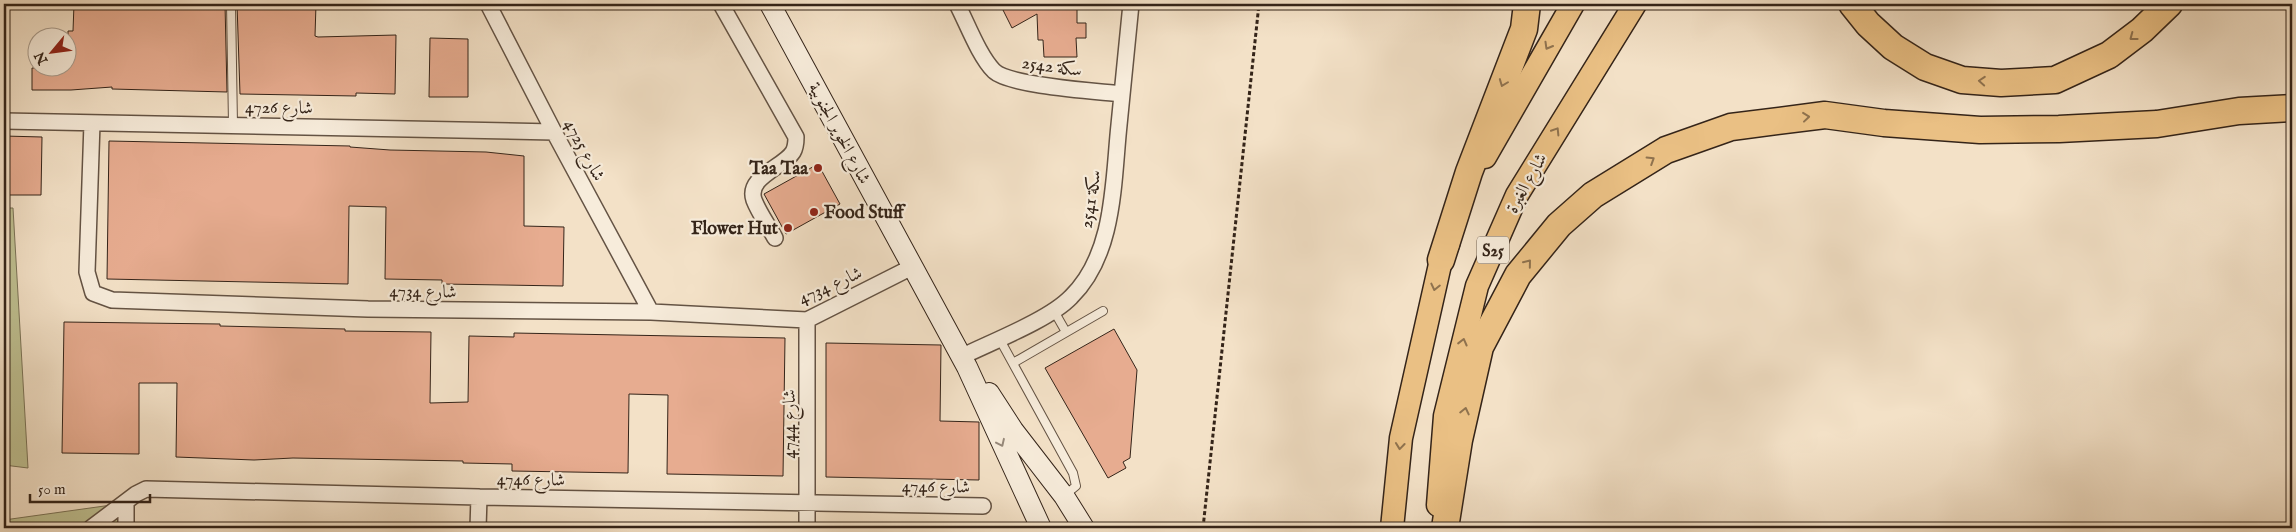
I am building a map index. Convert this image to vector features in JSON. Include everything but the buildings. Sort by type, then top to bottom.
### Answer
[{"type":"highway","points":[[1441,260],[1469,172],[1524,29],[1527,4]]},
{"type":"highway","points":[[1852,4],[1868,24],[1893,47],[1925,67],[1962,80],[2001,83],[2055,80],[2109,55],[2142,30],[2169,4]]},
{"type":"highway","points":[[1445,528],[1459,440],[1480,347],[1518,275],[1559,225],[1586,201],[1666,150],[1731,127],[1825,115],[1884,123],[1980,130],[2059,129],[2157,124],[2239,111],[2292,108]]},
{"type":"main road","name":"S25","points":[[1392,528],[1401,438],[1441,260],[1488,149],[1572,4]]},
{"type":"main road","name":"شارع الغبرة","points":[[1436,528],[1445,416],[1477,286],[1517,195],[1635,4]]},
{"type":"street","name":"4725 شارع","points":[[488,4],[554,132],[651,312]]},
{"type":"street","points":[[721,4],[796,136],[795,150],[788,159],[758,180],[753,190],[753,198],[775,238]]},
{"type":"street","name":"شارع الخوير الجنوبية","points":[[770,4],[964,362],[1040,528]]},
{"type":"street","name":"سكة 2542","points":[[957,4],[983,54],[995,71],[1014,80],[1122,94]]},
{"type":"street","name":"سكة 2541","points":[[964,362],[999,338],[1054,311],[1071,297],[1085,280],[1097,258],[1110,217],[1131,4]]},
{"type":"street","name":"4726 شارع","points":[[4,121],[554,132]]},
{"type":"street","name":"4734 شارع","points":[[92,123],[87,272],[93,293],[112,300],[368,309],[651,312],[807,320],[912,267]]},
{"type":"street","name":"4744 شارع","points":[[807,320],[807,528]]},
{"type":"street","name":"شارع الخوير الجنوبية","points":[[964,362],[1064,496],[1084,528]]},
{"type":"street","points":[[1013,430],[1072,528]]},
{"type":"street","name":"4746 شارع","points":[[91,528],[136,494],[146,489],[983,506]]},
{"type":"street","points":[[478,528],[479,497]]},
{"type":"street","points":[[126,503],[126,528]]},
{"type":"lane","points":[[231,4],[233,125]]},
{"type":"lane","points":[[1054,311],[1066,332]]},
{"type":"lane","points":[[1013,363],[1103,311]]},
{"type":"lane","points":[[999,338],[1076,479],[1076,486],[1064,496]]},
{"type":"path","points":[[1203,528],[1259,4]]},
{"type":"green space","points":[[4,208],[13,208],[28,468],[4,465]]},
{"type":"green space","points":[[126,503],[126,528],[4,528],[4,520]]},
{"type":"place","name":"Taa Taa","points":[[818,168]]},
{"type":"place","name":"Food Stuff","points":[[814,212]]},
{"type":"place","name":"Flower Hut","points":[[788,228]]}]
